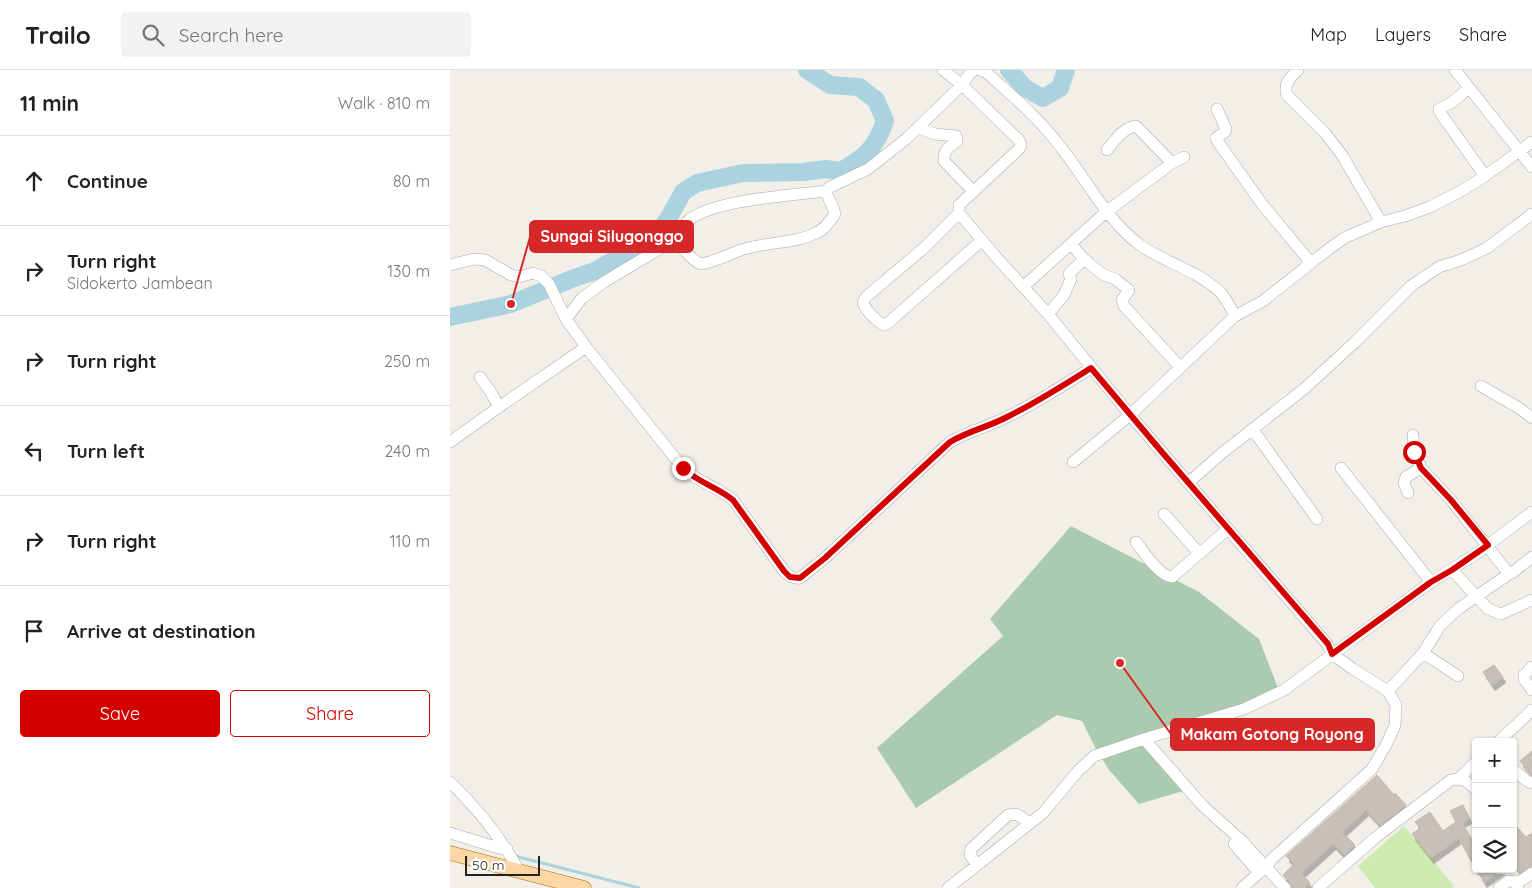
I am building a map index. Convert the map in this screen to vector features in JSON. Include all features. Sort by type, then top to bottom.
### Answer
[{"type":"main road","points":[[450,852],[584,888]]},
{"type":"street","points":[[943,70],[962,85],[1019,140],[1021,145],[1020,149],[958,205],[958,213],[1048,314],[1188,483],[1328,644],[1332,654],[1388,691],[1396,705],[1395,725],[1372,768],[1242,888]]},
{"type":"street","points":[[676,243],[681,229],[687,221],[701,212],[756,199],[826,191],[830,187],[868,169],[919,128],[962,85],[970,73],[975,70]]},
{"type":"street","points":[[980,70],[986,73],[1039,121],[1062,147],[1106,212],[1137,243],[1153,254],[1213,286],[1222,294],[1235,316]]},
{"type":"street","points":[[1298,70],[1285,84],[1287,95],[1325,133],[1337,148],[1352,170],[1380,222]]},
{"type":"street","points":[[1456,70],[1532,167]]},
{"type":"street","points":[[1469,88],[1451,103],[1439,109],[1439,111],[1485,176]]},
{"type":"street","points":[[1217,109],[1226,129],[1225,132],[1216,138],[1218,142],[1262,204],[1311,263]]},
{"type":"street","points":[[1107,150],[1124,131],[1136,126],[1172,163]]},
{"type":"street","points":[[919,128],[935,134],[956,136],[957,141],[946,149],[943,155],[944,161],[973,192]]},
{"type":"street","points":[[1073,462],[1130,414],[1235,316],[1263,301],[1346,237],[1380,222],[1430,207],[1485,176],[1532,142]]},
{"type":"street","points":[[1023,287],[1106,212],[1172,163],[1184,157]]},
{"type":"street","points":[[566,319],[582,298],[604,282],[666,245],[676,243],[684,248],[688,256],[701,264],[713,262],[730,253],[750,247],[803,238],[818,233],[830,223],[835,214],[826,191]]},
{"type":"street","points":[[958,213],[925,247],[866,297],[863,302],[864,306],[880,323],[884,325],[888,323],[981,240]]},
{"type":"street","points":[[1188,483],[1222,453],[1304,389],[1411,286],[1439,267],[1461,260],[1487,248],[1531,218]]},
{"type":"street","points":[[1071,244],[1084,259],[1102,274],[1115,279],[1129,290],[1122,300],[1124,306],[1180,367]]},
{"type":"street","points":[[450,265],[474,259],[485,260],[511,275],[519,277],[533,273],[541,276],[549,284],[566,319],[586,347],[683,468],[691,475],[723,492],[733,500],[784,571],[790,577],[795,578],[800,578],[825,558],[950,442],[964,434],[984,428],[1008,417],[1047,396],[1091,368]]},
{"type":"street","points":[[1048,314],[1067,290],[1071,279],[1069,274],[1053,259]]},
{"type":"street","points":[[1069,274],[1084,259]]},
{"type":"street","points":[[450,442],[586,347]]},
{"type":"street","points":[[480,377],[499,408]]},
{"type":"street","points":[[1481,386],[1519,408],[1532,418]]},
{"type":"street","points":[[1253,430],[1316,518]]},
{"type":"street","points":[[1413,435],[1414,452],[1421,468],[1451,500],[1509,574]]},
{"type":"street","points":[[1341,468],[1431,582]]},
{"type":"street","points":[[1408,493],[1404,483],[1406,477],[1421,468]]},
{"type":"street","points":[[948,888],[1043,813],[1078,771],[1094,756],[1244,709],[1284,690],[1431,582],[1452,570],[1532,512]]},
{"type":"street","points":[[1164,514],[1199,553]]},
{"type":"street","points":[[1136,542],[1158,570],[1169,578],[1228,529]]},
{"type":"street","points":[[1388,691],[1423,653],[1440,626],[1458,609],[1512,573],[1532,557]]},
{"type":"street","points":[[1452,570],[1488,609],[1501,614],[1532,600]]},
{"type":"street","points":[[1423,653],[1458,676]]},
{"type":"street","points":[[1532,667],[1524,676],[1524,680],[1532,690]]},
{"type":"street","points":[[1502,738],[1532,710]]},
{"type":"street","points":[[1144,739],[1263,870],[1285,888]]},
{"type":"street","points":[[1318,888],[1375,838],[1451,780],[1459,778],[1472,766]]},
{"type":"street","points":[[1517,772],[1532,783]]},
{"type":"street","points":[[1459,778],[1466,780],[1472,786]]},
{"type":"street","points":[[450,782],[468,799],[509,853],[519,871]]},
{"type":"street","points":[[977,865],[970,855],[971,849],[1008,815],[1016,814],[1030,823]]},
{"type":"street","points":[[450,833],[499,848],[509,853]]},
{"type":"street","points":[[1508,886],[1532,873]]},
{"type":"green space","points":[[1071,526],[1199,592],[1259,639],[1278,688],[1245,703],[1147,732],[1190,789],[1139,804],[1109,770],[1082,721],[1057,715],[916,808],[877,748],[1003,636],[990,619]]},
{"type":"green space","points":[[1404,826],[1454,886],[1452,888],[1375,888],[1358,866]]},
{"type":"building","points":[[1494,665],[1503,677],[1492,685],[1483,672]]},
{"type":"building","points":[[1532,751],[1532,775],[1520,761]]},
{"type":"building","points":[[1377,775],[1394,795],[1395,793],[1406,805],[1380,825],[1366,810],[1342,832],[1355,845],[1344,855],[1333,844],[1301,873],[1310,883],[1303,888],[1292,888],[1291,883],[1283,875],[1294,864],[1286,856]]},
{"type":"building","points":[[1463,805],[1469,818],[1462,822],[1472,841],[1472,862],[1459,838],[1431,858],[1412,834],[1420,828],[1415,822],[1430,812],[1443,831],[1456,822],[1450,811]]},
{"type":"building","points":[[1517,827],[1526,837],[1532,833],[1532,866],[1520,872],[1517,869]]},
{"type":"building","points":[[1480,873],[1496,873],[1484,882],[1479,874]]},
{"type":"waterway","points":[[450,317],[511,304],[595,271],[612,261],[633,253],[654,236],[667,221],[683,192],[697,183],[743,173],[803,172],[826,169],[841,171],[857,161],[869,151],[885,121],[876,100],[859,87],[830,85],[807,70]]},
{"type":"waterway","points":[[1009,70],[1025,88],[1043,98],[1060,88],[1066,70]]},
{"type":"waterway","points":[[515,856],[639,888]]},
{"type":"place","name":"Sungai Silugonggo","points":[[511,304]]},
{"type":"place","name":"Makam Gotong Royong","points":[[1120,663]]},
{"type":"route","points":[[683,468],[691,475],[723,492],[733,500],[784,571],[790,577],[800,578],[825,558],[898,488],[950,442],[964,434],[984,428],[1008,417],[1047,396],[1091,368],[1251,557],[1328,644],[1332,654],[1431,582],[1488,545],[1451,500],[1421,468],[1414,452]]}]
